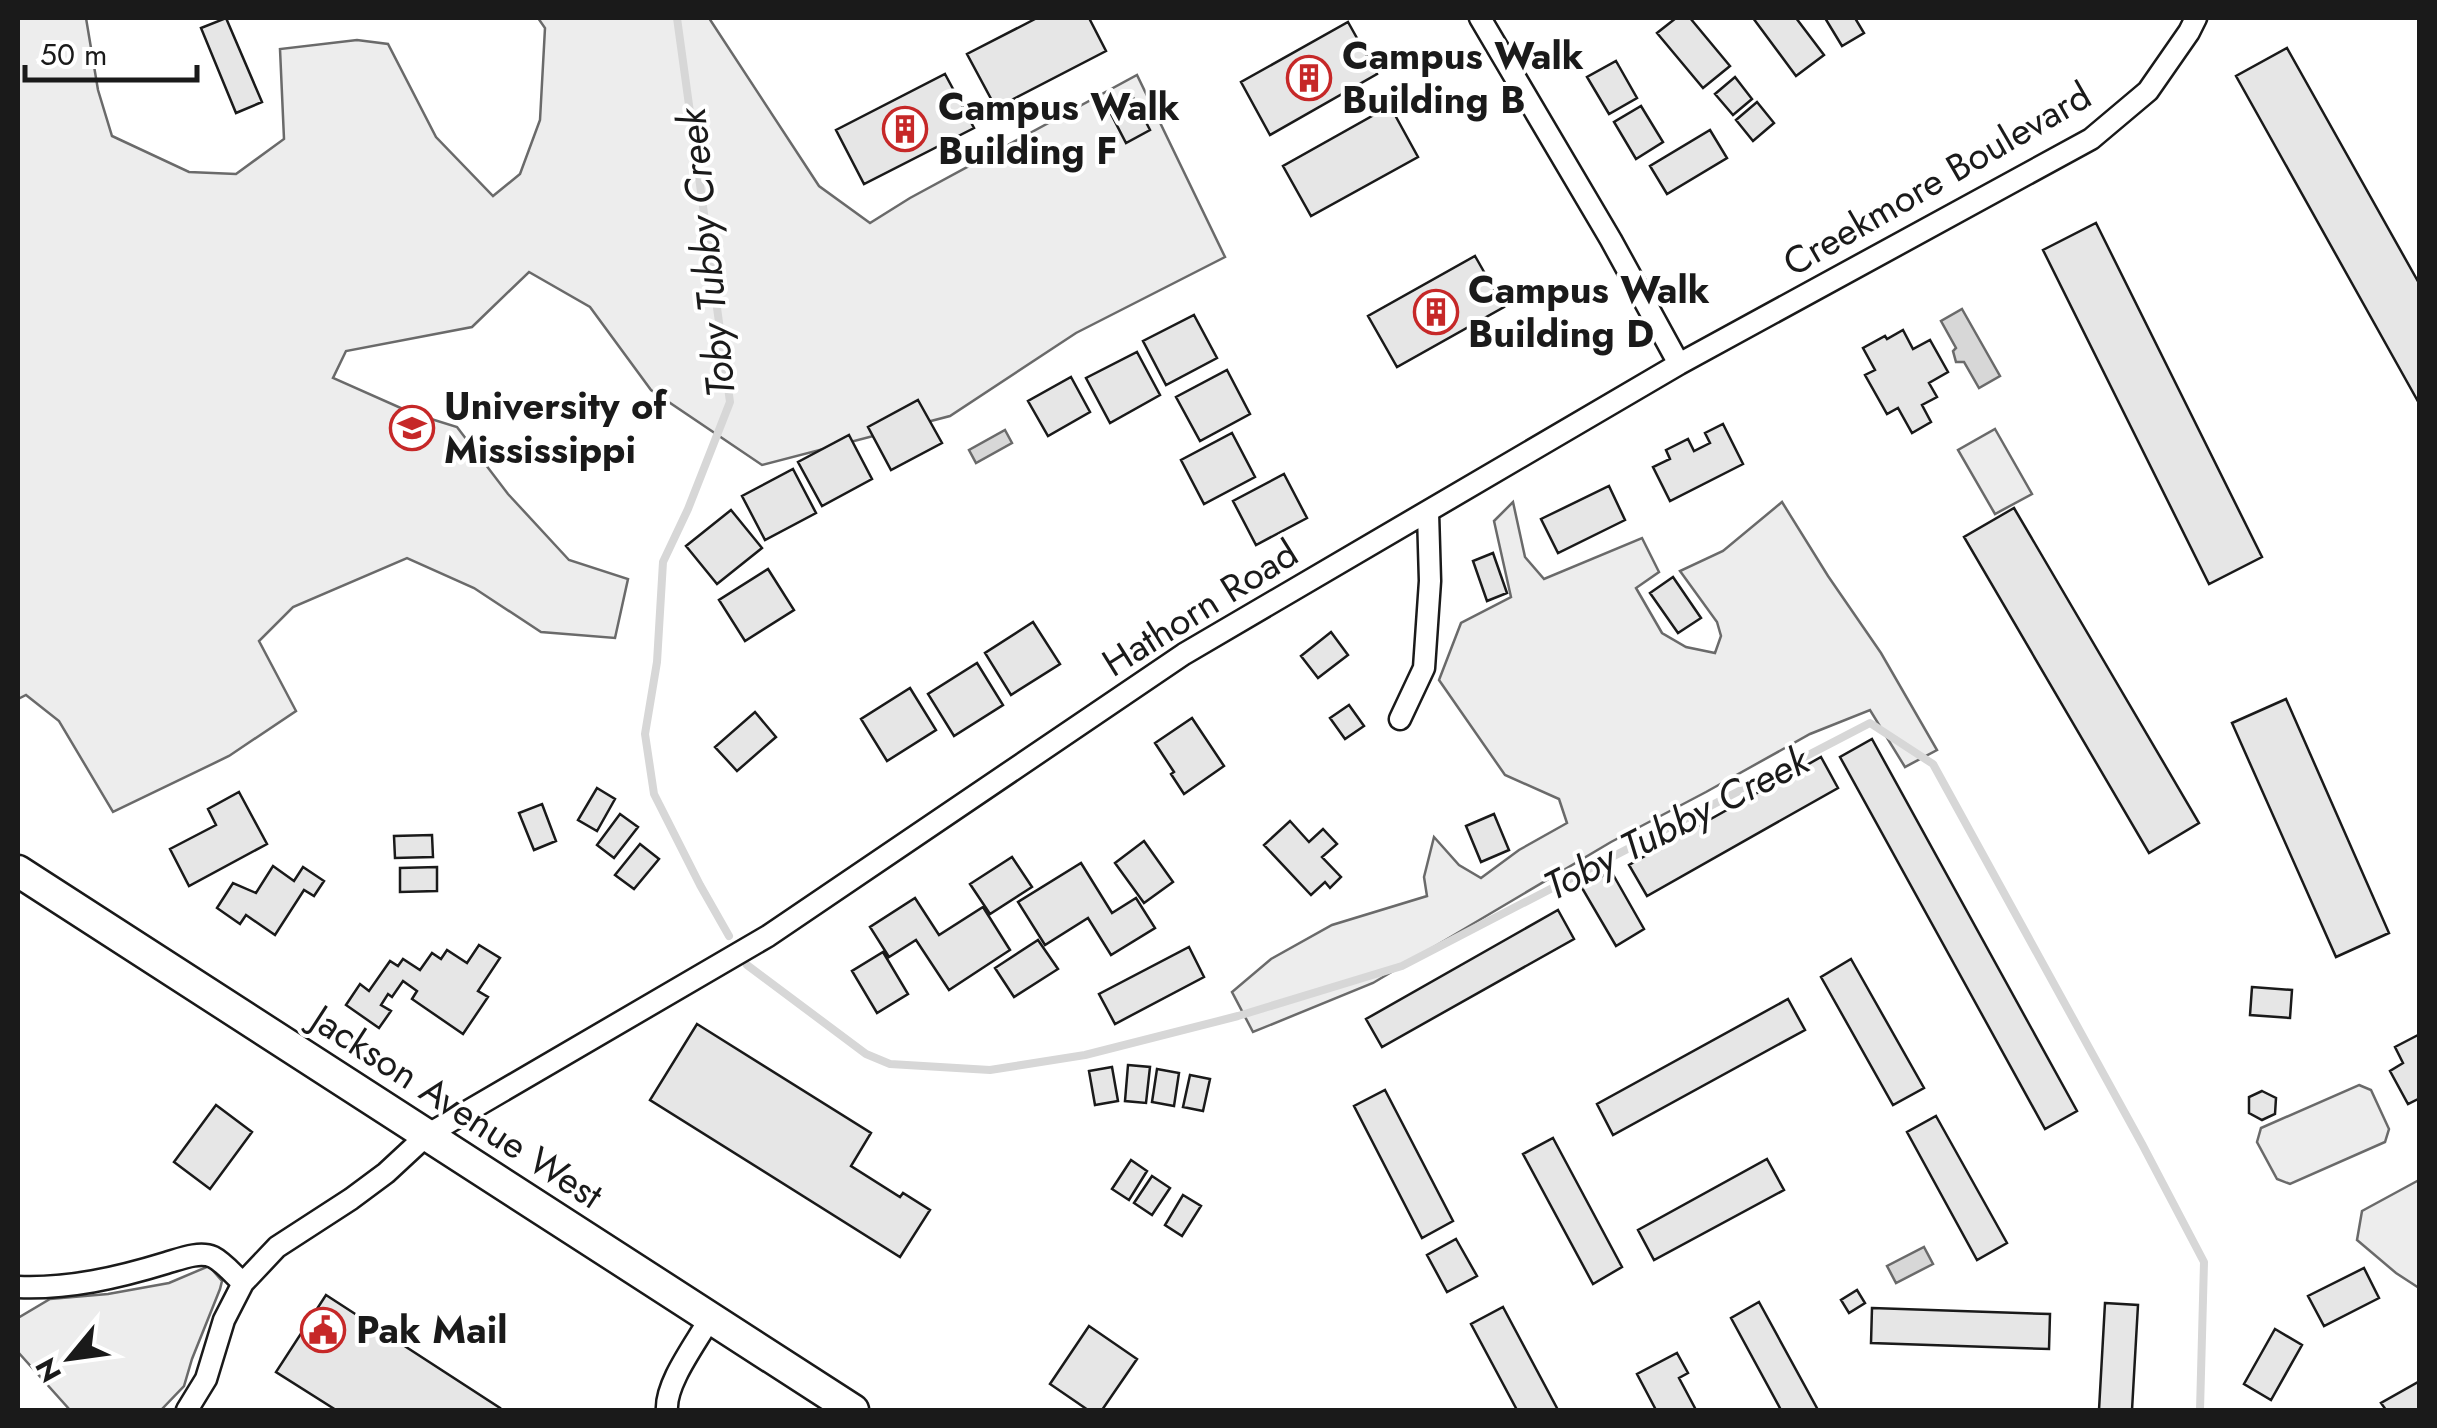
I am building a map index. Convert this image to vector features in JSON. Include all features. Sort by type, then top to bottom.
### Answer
[{"type":"main road","name":"Jackson Avenue West","points":[[18,871],[853,1410]]},
{"type":"street","points":[[1480,18],[1679,364]]},
{"type":"street","name":"Creekmore Boulevard","points":[[1679,364],[2091,139],[2148,91],[2196,18]]},
{"type":"street","name":"Hathorn Road","points":[[187,1410],[206,1379],[224,1320],[243,1283],[277,1247],[386,1174],[427,1135],[768,936],[1184,654],[1679,364]]},
{"type":"street","points":[[1400,719],[1424,668],[1430,581],[1428,512]]},
{"type":"street","points":[[18,1287],[69,1286],[120,1277],[199,1255],[213,1257],[243,1283]]},
{"type":"street","points":[[667,1410],[670,1389],[710,1318]]},
{"type":"shaded area","points":[[18,18],[86,18],[98,90],[112,136],[189,172],[236,174],[284,139],[280,49],[357,40],[388,44],[436,137],[493,196],[520,174],[540,120],[545,28],[538,18],[709,18],[819,186],[870,223],[1137,75],[1225,257],[1076,333],[950,416],[762,465],[651,390],[590,307],[529,272],[472,327],[346,351],[333,378],[412,413],[457,427],[508,494],[569,560],[628,579],[615,638],[541,632],[474,588],[407,558],[293,607],[259,641],[296,711],[229,756],[113,812],[59,721],[26,695],[18,699]]},
{"type":"shaded area","points":[[1962,309],[2000,376],[1979,388],[1964,362],[1956,362],[1956,348],[1941,321]]},
{"type":"shaded area","points":[[1995,429],[2032,494],[1995,514],[1958,450]]},
{"type":"shaded area","points":[[1005,430],[1012,443],[976,463],[969,450]]},
{"type":"shaded area","points":[[1513,502],[1525,557],[1544,579],[1642,538],[1659,572],[1636,588],[1662,633],[1686,647],[1715,653],[1721,636],[1717,622],[1680,571],[1723,551],[1782,502],[1881,653],[1937,750],[1905,767],[1870,710],[1810,734],[1611,842],[1373,983],[1253,1032],[1232,992],[1271,959],[1332,925],[1427,896],[1424,877],[1434,837],[1459,865],[1481,878],[1519,850],[1567,823],[1559,799],[1505,775],[1439,680],[1461,623],[1511,597],[1494,521]]},
{"type":"shaded area","points":[[2359,1085],[2371,1090],[2389,1129],[2385,1142],[2290,1184],[2277,1179],[2257,1142],[2261,1128]]},
{"type":"shaded area","points":[[2419,1180],[2419,1288],[2357,1240],[2362,1211]]},
{"type":"shaded area","points":[[1924,1247],[1933,1264],[1896,1283],[1887,1266]]},
{"type":"shaded area","points":[[209,1266],[222,1281],[220,1289],[184,1386],[161,1410],[70,1410],[18,1352],[18,1318],[50,1299],[169,1283]]},
{"type":"building","points":[[226,18],[262,102],[236,113],[201,28]]},
{"type":"building","points":[[1037,18],[1089,18],[1106,51],[996,108],[967,54]]},
{"type":"building","points":[[1676,18],[1690,18],[1730,66],[1703,88],[1657,33]]},
{"type":"building","points":[[1753,18],[1796,18],[1824,55],[1796,76]]},
{"type":"building","points":[[1825,18],[1855,18],[1864,33],[1842,46]]},
{"type":"building","name":"Campus Walk Building B","points":[[1348,22],[1377,74],[1270,135],[1241,82]]},
{"type":"building","points":[[2287,48],[2420,285],[2420,405],[2236,76]]},
{"type":"building","points":[[1616,61],[1637,98],[1609,114],[1587,77]]},
{"type":"building","name":"Campus Walk Building F","points":[[945,74],[974,128],[864,184],[836,130]]},
{"type":"building","points":[[1735,77],[1752,99],[1733,115],[1715,94]]},
{"type":"building","points":[[1134,99],[1150,130],[1126,143],[1110,112]]},
{"type":"building","points":[[1757,102],[1774,123],[1753,141],[1736,120]]},
{"type":"building","points":[[1390,106],[1418,157],[1311,216],[1283,166]]},
{"type":"building","points":[[1641,106],[1663,142],[1636,159],[1614,122]]},
{"type":"building","points":[[1710,130],[1727,158],[1667,194],[1650,166]]},
{"type":"building","points":[[2096,223],[2262,557],[2209,584],[2043,250]]},
{"type":"building","name":"Campus Walk Building D","points":[[1475,256],[1504,307],[1397,367],[1368,316]]},
{"type":"building","points":[[1194,315],[1217,358],[1166,385],[1143,341]]},
{"type":"building","points":[[1903,330],[1913,349],[1930,340],[1948,372],[1929,383],[1937,397],[1922,405],[1931,422],[1912,433],[1898,408],[1887,414],[1865,375],[1875,370],[1863,348]]},
{"type":"building","points":[[1137,352],[1160,395],[1110,423],[1086,378]]},
{"type":"building","points":[[1227,370],[1250,414],[1200,441],[1176,397]]},
{"type":"building","points":[[1071,377],[1090,412],[1048,436],[1028,401]]},
{"type":"building","points":[[918,400],[942,443],[891,470],[868,427]]},
{"type":"building","points":[[1723,424],[1743,464],[1670,501],[1653,467],[1670,459],[1666,450],[1688,439],[1694,451],[1710,443],[1705,433]]},
{"type":"building","points":[[1232,433],[1255,477],[1204,504],[1181,460]]},
{"type":"building","points":[[849,435],[872,479],[822,506],[798,462]]},
{"type":"building","points":[[793,469],[816,513],[765,540],[742,496]]},
{"type":"building","points":[[1284,474],[1307,518],[1256,545],[1233,501]]},
{"type":"building","points":[[1609,486],[1625,520],[1558,553],[1541,519]]},
{"type":"building","points":[[2014,508],[2199,823],[2149,853],[1964,537]]},
{"type":"building","points":[[731,510],[762,548],[717,584],[686,546]]},
{"type":"building","points":[[1493,553],[1507,593],[1487,601],[1473,561]]},
{"type":"building","points":[[768,569],[794,610],[745,641],[719,600]]},
{"type":"building","points":[[1673,577],[1701,618],[1678,633],[1650,593]]},
{"type":"building","points":[[1033,622],[1060,664],[1011,695],[985,653]]},
{"type":"building","points":[[1331,632],[1348,655],[1318,678],[1301,656]]},
{"type":"building","points":[[977,663],[1003,705],[954,736],[928,694]]},
{"type":"building","points":[[910,688],[936,730],[887,761],[861,719]]},
{"type":"building","points":[[2286,699],[2389,933],[2336,957],[2232,723]]},
{"type":"building","points":[[1349,705],[1364,726],[1345,739],[1330,718]]},
{"type":"building","points":[[755,712],[776,737],[737,771],[715,747]]},
{"type":"building","points":[[1192,718],[1224,766],[1184,794],[1155,743]]},
{"type":"building","points":[[1872,739],[2077,1111],[2045,1129],[1840,757]]},
{"type":"building","points":[[1821,757],[1838,788],[1647,896],[1629,865]]},
{"type":"building","points":[[597,788],[615,799],[597,831],[578,820]]},
{"type":"building","points":[[239,792],[267,844],[189,886],[170,849],[216,825],[208,809]]},
{"type":"building","points":[[542,804],[556,841],[534,850],[519,813]]},
{"type":"building","points":[[620,814],[638,827],[614,858],[597,845]]},
{"type":"building","points":[[1494,814],[1509,850],[1481,862],[1466,826]]},
{"type":"building","points":[[1290,821],[1309,842],[1323,829],[1337,844],[1322,857],[1341,877],[1330,888],[1325,882],[1311,895],[1264,845]]},
{"type":"building","points":[[432,835],[433,857],[395,858],[394,836]]},
{"type":"building","points":[[1144,841],[1173,882],[1144,903],[1115,863]]},
{"type":"building","points":[[640,844],[659,859],[634,889],[615,875]]},
{"type":"building","points":[[1012,857],[1032,887],[990,914],[970,884]]},
{"type":"building","points":[[1081,863],[1112,913],[1136,898],[1155,928],[1111,955],[1088,918],[1045,945],[1018,902]]},
{"type":"building","points":[[273,866],[294,881],[303,867],[324,881],[314,896],[304,890],[275,935],[246,915],[240,924],[217,908],[233,883],[256,893]]},
{"type":"building","points":[[437,867],[437,891],[400,892],[400,868]]},
{"type":"building","points":[[1611,871],[1644,929],[1616,946],[1582,888]]},
{"type":"building","points":[[915,898],[939,935],[983,907],[1010,950],[949,990],[916,940],[889,957],[870,927]]},
{"type":"building","points":[[1558,910],[1574,939],[1382,1047],[1366,1019]]},
{"type":"building","points":[[1038,940],[1058,969],[1014,997],[995,968]]},
{"type":"building","points":[[479,945],[500,958],[478,991],[488,997],[463,1034],[412,999],[417,991],[403,981],[381,1005],[391,1011],[379,1028],[346,1005],[360,984],[369,991],[390,961],[398,966],[403,959],[420,970],[432,953],[441,959],[447,950],[467,963]]},
{"type":"building","points":[[1189,947],[1204,977],[1115,1024],[1099,994]]},
{"type":"building","points":[[883,952],[908,994],[877,1013],[852,971]]},
{"type":"building","points":[[1851,959],[1924,1088],[1893,1105],[1821,977]]},
{"type":"building","points":[[2252,987],[2292,990],[2290,1018],[2250,1015]]},
{"type":"building","points":[[1788,999],[1805,1030],[1613,1135],[1597,1104]]},
{"type":"building","points":[[697,1024],[871,1133],[851,1166],[900,1197],[903,1193],[930,1210],[900,1257],[650,1100]]},
{"type":"building","points":[[2420,1034],[2420,1098],[2408,1104],[2390,1071],[2403,1063],[2395,1047]]},
{"type":"building","points":[[1128,1065],[1150,1067],[1146,1103],[1125,1101]]},
{"type":"building","points":[[1112,1067],[1118,1101],[1095,1105],[1089,1071]]},
{"type":"building","points":[[1157,1069],[1179,1073],[1174,1106],[1152,1102]]},
{"type":"building","points":[[1190,1075],[1210,1079],[1203,1111],[1183,1107]]},
{"type":"building","points":[[1385,1090],[1453,1221],[1422,1238],[1354,1106]]},
{"type":"building","points":[[2262,1091],[2276,1098],[2275,1114],[2262,1120],[2249,1113],[2249,1097]]},
{"type":"building","points":[[216,1105],[252,1132],[210,1189],[174,1162]]},
{"type":"building","points":[[1936,1116],[2007,1243],[1977,1260],[1907,1132]]},
{"type":"building","points":[[1553,1138],[1622,1267],[1593,1284],[1523,1154]]},
{"type":"building","points":[[1767,1159],[1784,1190],[1654,1260],[1638,1230]]},
{"type":"building","points":[[1131,1160],[1147,1171],[1129,1200],[1112,1189]]},
{"type":"building","points":[[1152,1176],[1170,1188],[1152,1215],[1134,1203]]},
{"type":"building","points":[[1183,1195],[1201,1206],[1182,1236],[1165,1225]]},
{"type":"building","points":[[1456,1239],[1477,1276],[1447,1292],[1427,1255]]},
{"type":"building","points":[[2364,1268],[2379,1298],[2324,1326],[2308,1296]]},
{"type":"building","points":[[1857,1290],[1865,1303],[1849,1313],[1841,1300]]},
{"type":"building","points":[[326,1295],[499,1410],[336,1410],[276,1372]]},
{"type":"building","points":[[1759,1302],[1818,1410],[1781,1410],[1731,1318]]},
{"type":"building","points":[[2105,1303],[2138,1305],[2132,1410],[2099,1410]]},
{"type":"building","points":[[1503,1307],[1558,1410],[1517,1410],[1471,1324]]},
{"type":"building","points":[[1872,1308],[2050,1314],[2049,1349],[1871,1343]]},
{"type":"building","points":[[1089,1326],[1137,1359],[1102,1410],[1088,1410],[1050,1384]]},
{"type":"building","points":[[2275,1329],[2302,1345],[2271,1400],[2244,1384]]},
{"type":"building","points":[[1677,1353],[1688,1373],[1679,1378],[1696,1410],[1656,1410],[1637,1374]]},
{"type":"building","points":[[2420,1381],[2420,1410],[2386,1410],[2381,1403]]},
{"type":"waterway","name":"Toby Tubby Creek","points":[[677,18],[730,402],[663,562],[657,662],[645,734],[654,794],[729,936]]},
{"type":"waterway","name":"Toby Tubby Creek","points":[[747,965],[866,1054],[890,1064],[990,1070],[1085,1055],[1238,1016],[1402,966],[1870,723],[1933,764],[2204,1262],[2200,1410]]},
{"type":"place","name":"Campus Walk Building B","points":[[1309,78]]},
{"type":"place","name":"Campus Walk Building F","points":[[905,129]]},
{"type":"place","name":"Campus Walk Building D","points":[[1436,312]]},
{"type":"place","name":"University of Mississippi","points":[[412,428]]},
{"type":"place","name":"Pak Mail","points":[[323,1330]]}]
